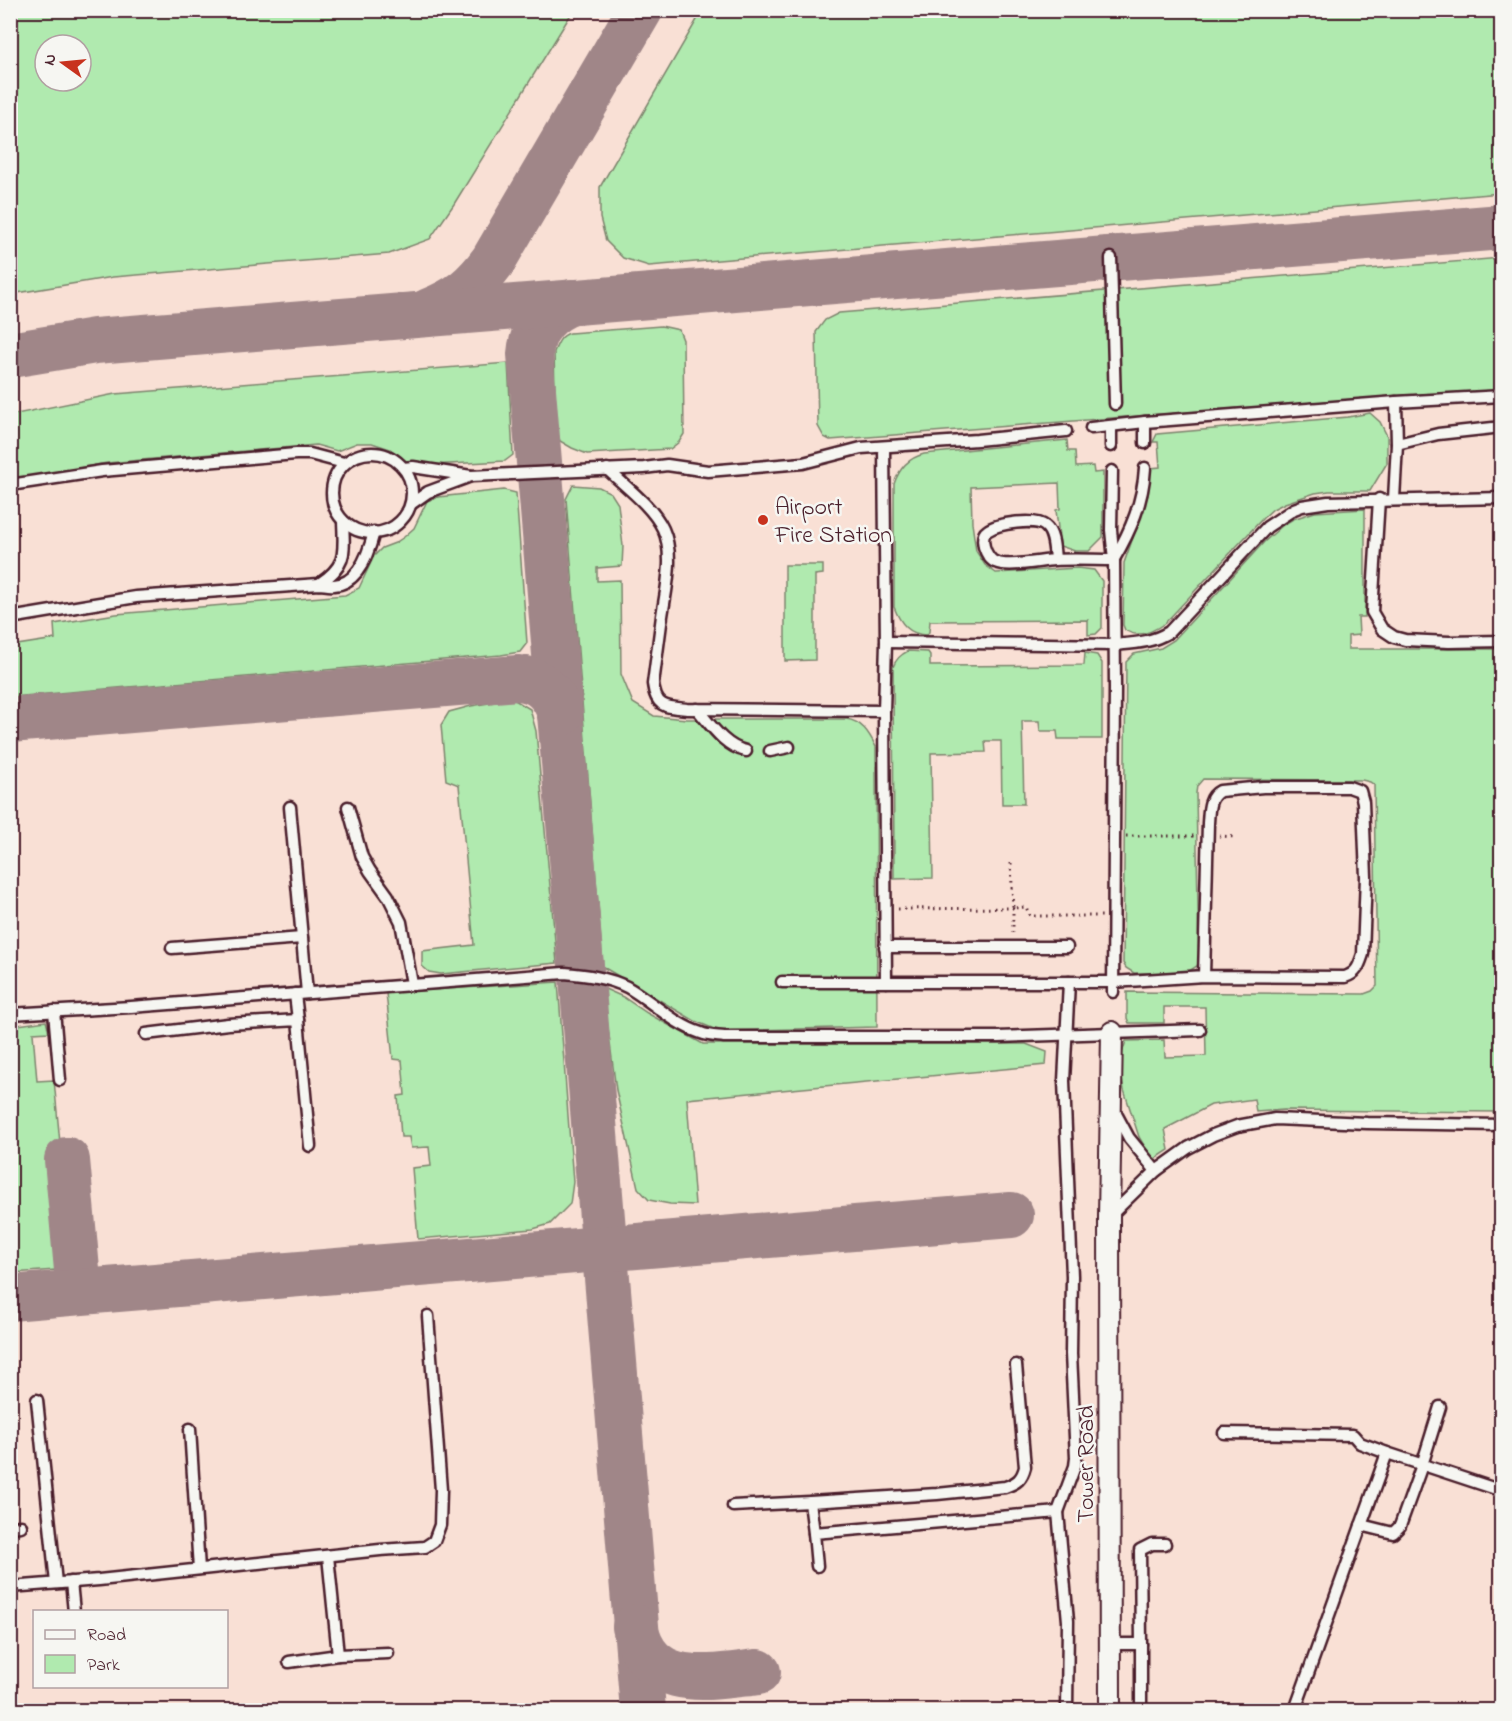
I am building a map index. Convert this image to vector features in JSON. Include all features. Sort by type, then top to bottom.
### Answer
[{"type":"street","name":"Tower Road","points":[[1110,1710],[1109,1217],[1112,1025]]},
{"type":"lane","points":[[1111,258],[1115,404]]},
{"type":"lane","points":[[1091,428],[1396,402],[1502,396]]},
{"type":"lane","points":[[1394,499],[1397,444],[1396,402]]},
{"type":"lane","points":[[1145,423],[1145,443]]},
{"type":"lane","points":[[1111,427],[1111,446]]},
{"type":"lane","points":[[1397,444],[1438,434],[1502,427]]},
{"type":"lane","points":[[404,468],[413,467],[471,476],[667,465],[708,471],[803,464],[861,448],[977,440],[1066,430]]},
{"type":"lane","points":[[884,447],[886,982]]},
{"type":"lane","points":[[375,452],[391,457],[404,468],[411,485],[411,504],[399,522],[390,529],[366,533],[353,529],[343,521],[336,513],[331,492],[337,471],[344,463],[359,454],[375,452]]},
{"type":"lane","points":[[10,485],[102,471],[296,454],[310,454],[344,463]]},
{"type":"lane","points":[[1114,560],[1127,538],[1143,494],[1145,468]]},
{"type":"lane","points":[[607,469],[651,512],[663,529],[667,540],[669,567],[653,684],[658,703],[667,707],[697,709],[884,711]]},
{"type":"lane","points":[[1112,471],[1111,530],[1114,560],[1113,987]]},
{"type":"lane","points":[[411,504],[428,492],[471,476]]},
{"type":"lane","points":[[886,642],[1114,645],[1142,643],[1157,639],[1169,632],[1267,527],[1294,509],[1328,502],[1502,498]]},
{"type":"lane","points":[[1379,500],[1372,612],[1382,629],[1394,637],[1405,640],[1502,641]]},
{"type":"lane","points":[[320,584],[330,577],[340,565],[344,540],[343,521]]},
{"type":"lane","points":[[1055,560],[1050,534],[1047,527],[1041,523],[1006,524],[987,530],[984,534],[985,551],[995,563],[1114,560]]},
{"type":"lane","points":[[10,618],[136,597],[320,584],[333,586],[351,579],[364,559],[374,532]]},
{"type":"lane","points":[[697,709],[722,737],[735,747],[746,751]]},
{"type":"lane","points":[[770,751],[789,747]]},
{"type":"lane","points":[[782,982],[1069,982],[1113,987],[1204,976],[1345,977],[1353,974],[1363,954],[1366,877],[1360,791],[1349,787],[1263,787],[1220,790],[1215,794],[1211,800],[1208,836],[1204,976]]},
{"type":"lane","points":[[290,807],[307,993]]},
{"type":"lane","points":[[348,807],[362,857],[388,896],[401,922],[412,984]]},
{"type":"lane","points":[[172,948],[302,938]]},
{"type":"lane","points":[[885,947],[1068,947]]},
{"type":"lane","points":[[10,1014],[558,973],[606,978],[625,986],[679,1022],[700,1033],[724,1037],[975,1037],[1065,1033],[1112,1025],[1200,1030]]},
{"type":"lane","points":[[1067,1710],[1068,1621],[1058,1512],[1076,1458],[1071,1354],[1072,1276],[1064,1082],[1069,982]]},
{"type":"lane","points":[[295,994],[310,1146]]},
{"type":"lane","points":[[54,1011],[60,1080]]},
{"type":"lane","points":[[147,1034],[228,1023],[298,1020]]},
{"type":"lane","points":[[1111,1104],[1129,1138],[1156,1172]]},
{"type":"lane","points":[[1109,1217],[1156,1172],[1188,1148],[1237,1126],[1275,1119],[1502,1125]]},
{"type":"lane","points":[[10,1587],[425,1547],[431,1544],[438,1534],[440,1525],[441,1490],[428,1316]]},
{"type":"lane","points":[[733,1506],[937,1494],[1005,1487],[1015,1483],[1020,1479],[1025,1467],[1016,1365]]},
{"type":"lane","points":[[37,1400],[56,1584]]},
{"type":"lane","points":[[1361,1525],[1393,1533],[1400,1526],[1440,1407]]},
{"type":"lane","points":[[190,1428],[199,1569]]},
{"type":"lane","points":[[1224,1433],[1350,1434],[1355,1436],[1360,1443],[1502,1491]]},
{"type":"lane","points":[[1295,1710],[1387,1453]]},
{"type":"lane","points":[[810,1502],[817,1566]]},
{"type":"lane","points":[[814,1533],[1058,1512]]},
{"type":"lane","points":[[1141,1710],[1140,1550],[1152,1544],[1165,1544]]},
{"type":"lane","points":[[328,1556],[338,1655]]},
{"type":"lane","points":[[71,1582],[74,1610]]},
{"type":"lane","points":[[1111,1644],[1141,1644]]},
{"type":"lane","points":[[289,1662],[338,1655],[388,1653]]},
{"type":"path","points":[[1114,836],[1236,837]]},
{"type":"path","points":[[1011,863],[1013,948]]},
{"type":"path","points":[[885,910],[1026,908],[1030,916],[1113,916]]},
{"type":"shaded area","points":[[11,11],[1501,11],[1501,1710],[11,1710]]},
{"type":"green space","points":[[11,10],[573,10],[454,204],[430,239],[389,254],[113,277],[11,294]]},
{"type":"green space","points":[[702,11],[1501,11],[1501,193],[649,266],[623,258],[606,241],[600,218],[600,187]]},
{"type":"green space","points":[[1501,258],[1501,391],[1438,396],[1406,395],[830,440],[824,437],[818,426],[816,332],[825,320],[839,313]]},
{"type":"green space","points":[[661,326],[679,330],[683,340],[684,434],[679,442],[670,449],[587,454],[560,441],[556,429],[554,352],[562,338],[570,333]]},
{"type":"green space","points":[[508,363],[513,455],[505,461],[410,464],[390,449],[372,443],[357,443],[337,451],[316,445],[107,463],[11,480],[11,415],[115,394]]},
{"type":"green space","points":[[1370,413],[1380,422],[1387,436],[1387,463],[1370,491],[1315,493],[1273,509],[1165,623],[1140,634],[1125,630],[1123,625],[1124,563],[1148,495],[1151,468],[1160,467],[1158,442],[1153,442],[1157,434],[1348,417]]},
{"type":"green space","points":[[1067,440],[1068,451],[1075,451],[1076,467],[1093,466],[1094,473],[1103,472],[1103,537],[1089,551],[1075,551],[1060,546],[1056,510],[1060,509],[1059,483],[971,487],[972,523],[976,551],[985,565],[996,573],[1077,568],[1094,570],[1102,581],[1102,628],[1096,634],[1088,635],[1088,620],[930,621],[927,635],[915,633],[906,627],[894,607],[894,484],[905,465],[913,458],[924,454]]},
{"type":"green space","points":[[573,485],[599,487],[611,493],[618,504],[623,546],[622,566],[597,568],[597,581],[620,580],[621,674],[633,703],[654,716],[687,719],[852,720],[861,725],[876,747],[877,1027],[719,1031],[695,1021],[603,967],[566,499]]},
{"type":"green space","points":[[504,490],[516,493],[527,643],[520,652],[11,697],[11,646],[55,639],[54,624],[116,614],[345,595],[359,588],[374,556],[382,548],[395,543],[414,528],[427,501],[438,497]]},
{"type":"green space","points":[[1365,509],[1365,617],[1358,617],[1359,635],[1348,636],[1348,649],[1501,649],[1501,1112],[1284,1110],[1256,1112],[1254,1099],[1211,1105],[1165,1129],[1169,1150],[1155,1159],[1149,1154],[1139,1137],[1124,1090],[1119,1063],[1126,1041],[1164,1040],[1165,1057],[1206,1056],[1205,1007],[1164,1007],[1164,1023],[1129,1023],[1127,992],[1364,994],[1372,991],[1377,986],[1374,785],[1362,780],[1203,779],[1197,786],[1196,793],[1199,961],[1197,966],[1186,973],[1134,973],[1123,963],[1126,662],[1134,654],[1161,648],[1174,640],[1264,542],[1283,525],[1315,512]]},
{"type":"green space","points":[[785,565],[823,565],[823,574],[815,575],[815,660],[785,661]]},
{"type":"green space","points":[[908,651],[928,652],[930,666],[1084,665],[1085,653],[1097,655],[1102,663],[1102,739],[1058,739],[1057,731],[1040,731],[1039,721],[1022,721],[1024,804],[1002,804],[1001,741],[985,741],[986,752],[931,753],[933,878],[894,879],[893,667],[895,662]]},
{"type":"green space","points":[[513,699],[530,709],[536,731],[557,963],[441,974],[429,972],[422,966],[422,951],[474,945],[459,785],[446,780],[441,725],[449,712]]},
{"type":"green space","points":[[558,982],[573,1182],[570,1204],[550,1224],[533,1229],[418,1239],[412,1168],[431,1166],[429,1147],[411,1148],[409,1137],[401,1137],[398,1096],[405,1095],[402,1060],[393,1059],[386,993]]},
{"type":"green space","points":[[603,988],[623,997],[703,1044],[1026,1044],[1047,1052],[1046,1065],[687,1099],[695,1205],[670,1204],[649,1200],[638,1188],[616,1090]]},
{"type":"green space","points":[[46,1021],[49,1032],[33,1033],[37,1081],[54,1080],[72,1269],[11,1273],[11,1026]]},
{"type":"taxiway","points":[[429,311],[449,302],[465,291],[493,261],[640,10]]},
{"type":"taxiway","points":[[10,355],[95,341],[1502,227]]},
{"type":"taxiway","points":[[572,302],[556,310],[538,328],[530,354],[643,1710]]},
{"type":"taxiway","points":[[10,720],[518,678],[533,681],[545,688],[560,714]]},
{"type":"taxiway","points":[[67,1160],[79,1292]]},
{"type":"taxiway","points":[[10,1298],[1011,1215]]},
{"type":"taxiway","points":[[635,1627],[642,1648],[653,1662],[667,1671],[684,1676],[702,1677],[758,1672]]},
{"type":"place","name":"Airport Fire Station","points":[[763,520]]}]
